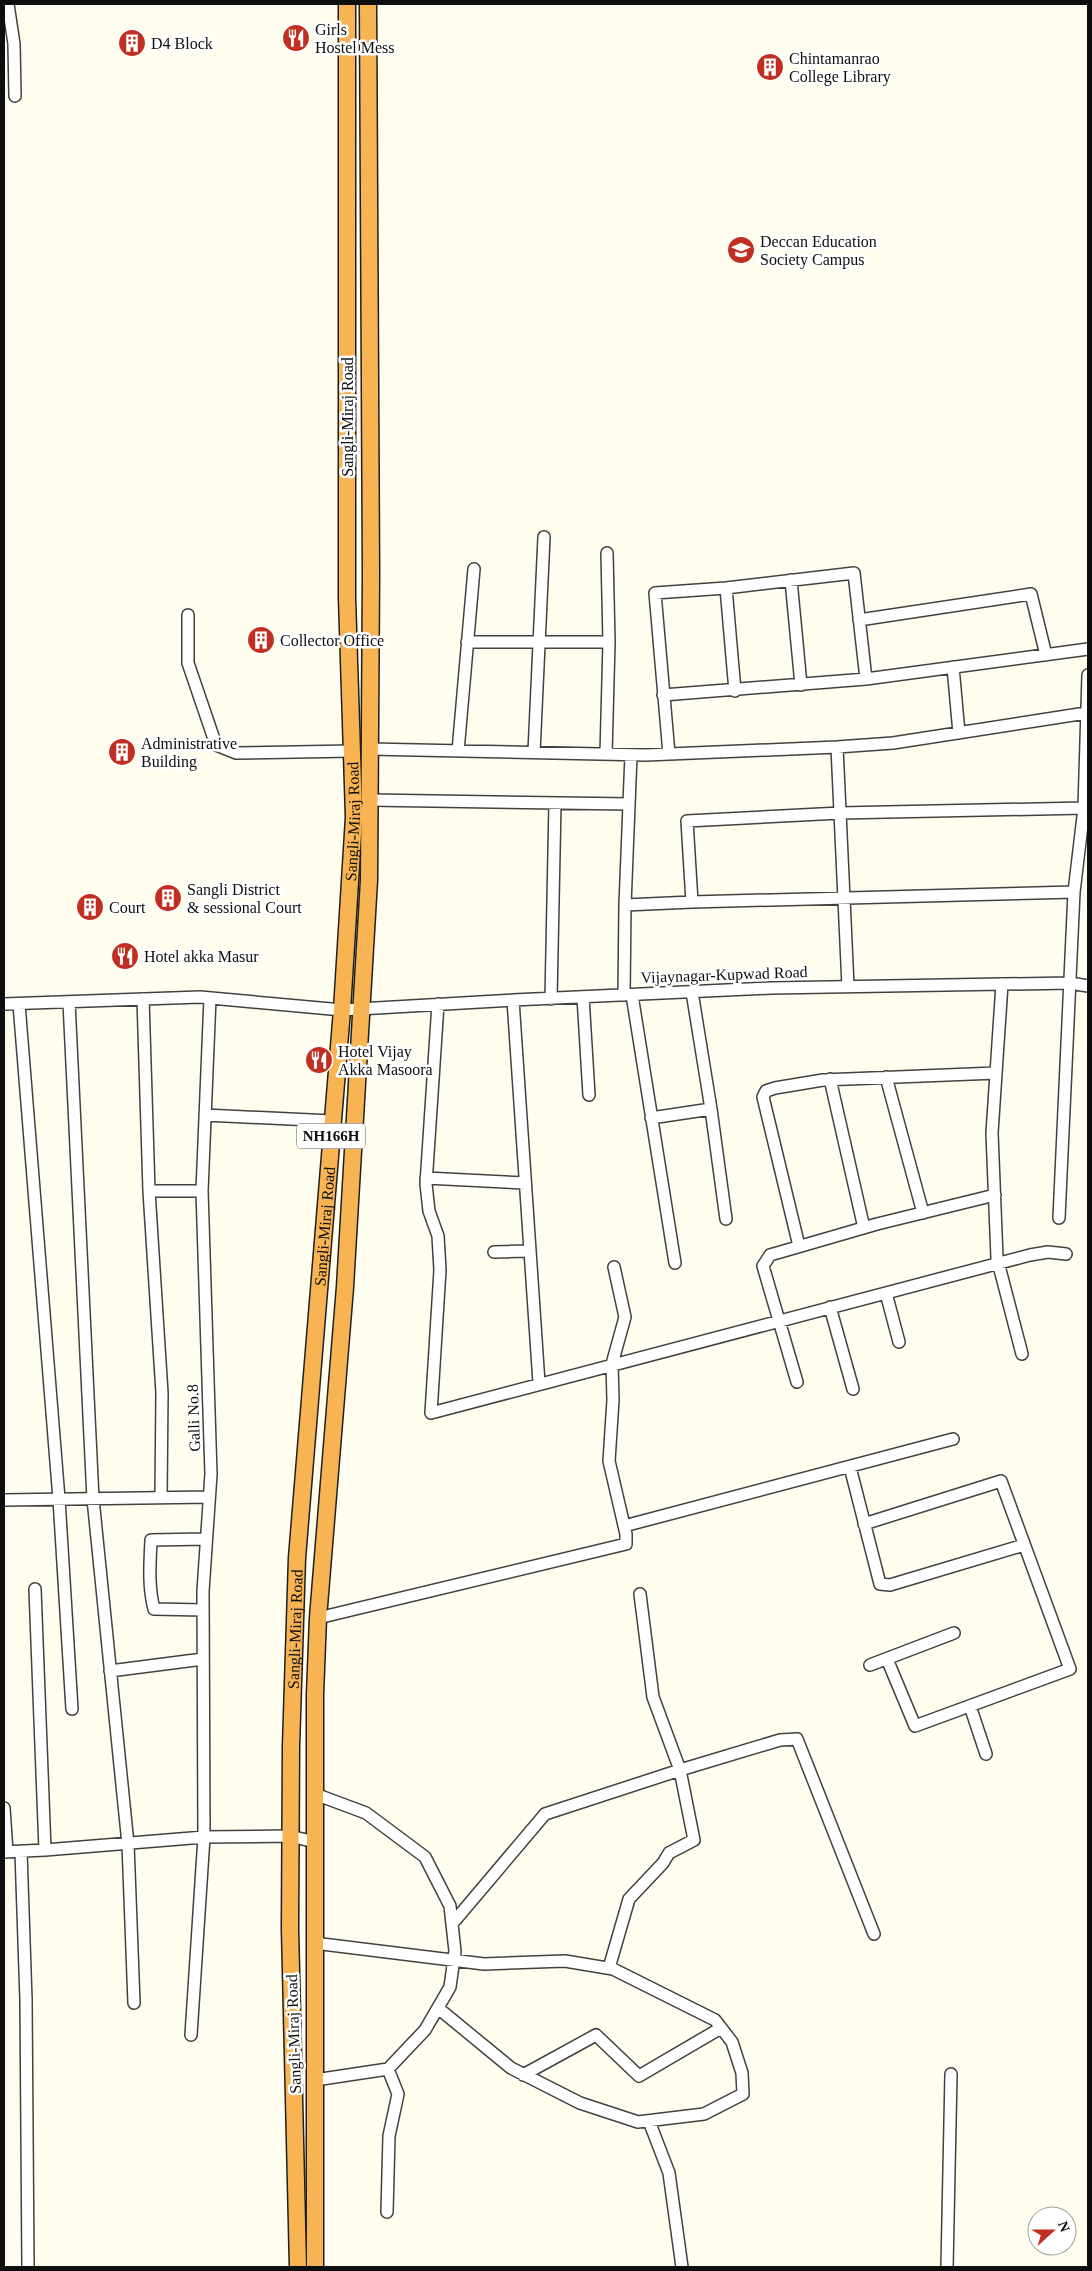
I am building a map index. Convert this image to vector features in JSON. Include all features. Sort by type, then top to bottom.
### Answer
[{"type":"highway","name":"Sangli-Miraj Road","points":[[298,2267],[290,1929],[290,1746],[297,1558],[342,1010],[354,817],[347,598],[347,4]]},
{"type":"highway","name":"Sangli-Miraj Road","points":[[315,2267],[315,1694],[318,1618],[345,1287],[369,880],[371,557],[368,4]]},
{"type":"street","points":[[8,4],[14,44],[15,96]]},
{"type":"street","points":[[534,752],[544,538]]},
{"type":"street","points":[[606,754],[609,642],[607,554]]},
{"type":"street","points":[[458,751],[474,569]]},
{"type":"street","points":[[669,754],[655,592],[726,588],[854,574],[866,679]]},
{"type":"street","points":[[791,580],[801,685]]},
{"type":"street","points":[[726,588],[735,691]]},
{"type":"street","points":[[858,620],[1031,594],[1046,655]]},
{"type":"street","points":[[188,615],[188,664],[216,744],[236,753],[352,751]]},
{"type":"street","points":[[467,642],[609,642]]},
{"type":"street","points":[[663,695],[735,691],[866,679],[1088,649]]},
{"type":"street","points":[[953,667],[959,733]]},
{"type":"street","points":[[1059,1218],[1074,892],[1084,808],[1088,676]]},
{"type":"street","points":[[370,749],[631,755],[837,747],[892,743],[1086,714]]},
{"type":"street","points":[[837,747],[848,986]]},
{"type":"street","points":[[631,755],[625,905],[628,995],[652,1118],[675,1263]]},
{"type":"street","points":[[370,800],[629,804]]},
{"type":"street","points":[[550,998],[555,803]]},
{"type":"street","points":[[692,902],[688,821],[840,813],[1084,808]]},
{"type":"street","points":[[625,905],[1074,892]]},
{"type":"street","name":"Vijaynagar-Kupwad Road","points":[[4,1004],[210,998],[342,1010],[550,998],[848,986],[1070,983],[1088,986]]},
{"type":"street","points":[[1002,984],[992,1133],[995,1195],[999,1263],[1022,1354]]},
{"type":"street","points":[[692,992],[711,1108],[726,1219]]},
{"type":"street","points":[[583,997],[589,1095]]},
{"type":"street","name":"Galli No.8","points":[[191,2035],[204,1838],[203,1610],[211,1474],[202,1191],[210,998]]},
{"type":"street","points":[[143,999],[149,1192],[162,1393],[161,1498]]},
{"type":"street","points":[[513,1000],[539,1383]]},
{"type":"street","points":[[69,1002],[94,1499],[128,1844],[134,2003]]},
{"type":"street","points":[[19,1004],[59,1499],[72,1709]]},
{"type":"street","points":[[438,1004],[426,1178],[429,1211],[438,1236],[440,1270],[431,1413],[999,1263],[1048,1252],[1066,1254]]},
{"type":"street","points":[[799,1246],[763,1097],[766,1092],[774,1088],[830,1080],[996,1073]]},
{"type":"street","points":[[886,1077],[923,1213]]},
{"type":"street","points":[[830,1080],[864,1228]]},
{"type":"street","points":[[652,1118],[711,1108]]},
{"type":"street","points":[[205,1115],[332,1121]]},
{"type":"street","points":[[426,1178],[526,1183]]},
{"type":"street","points":[[149,1192],[202,1191]]},
{"type":"street","points":[[797,1382],[763,1266],[770,1255],[864,1228],[995,1195]]},
{"type":"street","points":[[494,1252],[530,1251]]},
{"type":"street","points":[[318,1618],[626,1544],[624,1526],[609,1461],[613,1400],[612,1364],[625,1317],[614,1268]]},
{"type":"street","points":[[886,1293],[899,1342]]},
{"type":"street","points":[[830,1307],[853,1389]]},
{"type":"street","points":[[624,1526],[953,1439]]},
{"type":"street","points":[[850,1467],[880,1584],[890,1585],[1024,1545]]},
{"type":"street","points":[[864,1524],[1001,1481],[1070,1669],[915,1726],[887,1659]]},
{"type":"street","points":[[4,1500],[209,1497]]},
{"type":"street","points":[[203,1610],[154,1609],[150,1594],[150,1562],[151,1540],[206,1539]]},
{"type":"street","points":[[35,1589],[45,1850]]},
{"type":"street","points":[[609,1968],[629,1899],[663,1863],[669,1853],[694,1840],[680,1770],[653,1697],[640,1594]]},
{"type":"street","points":[[870,1665],[954,1633]]},
{"type":"street","points":[[110,1671],[203,1659]]},
{"type":"street","points":[[970,1706],[986,1754]]},
{"type":"street","points":[[452,1924],[545,1814],[780,1740],[797,1740],[874,1934]]},
{"type":"street","points":[[315,1794],[366,1813],[425,1857],[450,1906],[455,1951],[450,1987],[425,2030],[388,2069],[315,2080]]},
{"type":"street","points":[[4,1808],[5,1852],[204,1838],[290,1836],[315,1842]]},
{"type":"street","points":[[21,1852],[26,2000],[28,2267]]},
{"type":"street","points":[[314,1943],[484,1964],[565,1962],[609,1968],[716,2020],[732,2042],[742,2073],[742,2094],[704,2114],[638,2122],[580,2103],[523,2075],[511,2068],[438,2008]]},
{"type":"street","points":[[523,2075],[596,2035],[639,2076],[721,2028]]},
{"type":"street","points":[[387,2212],[388,2136],[398,2094],[388,2069]]},
{"type":"street","points":[[947,2267],[950,2074]]},
{"type":"street","points":[[649,2121],[669,2173],[682,2267]]},
{"type":"place","name":"Girls Hostel Mess","points":[[296,38]]},
{"type":"place","name":"D4 Block","points":[[132,43]]},
{"type":"place","name":"Chintamanrao College Library","points":[[770,67]]},
{"type":"place","name":"Deccan Education Society Campus","points":[[741,250]]},
{"type":"place","name":"Collector Office","points":[[261,640]]},
{"type":"place","name":"Administrative Building","points":[[122,752]]},
{"type":"place","name":"Sangli District & sessional Court","points":[[168,898]]},
{"type":"place","name":"Court","points":[[90,907]]},
{"type":"place","name":"Hotel akka Masur","points":[[125,956]]},
{"type":"place","name":"Hotel Vijay Akka Masoora","points":[[319,1060]]}]
